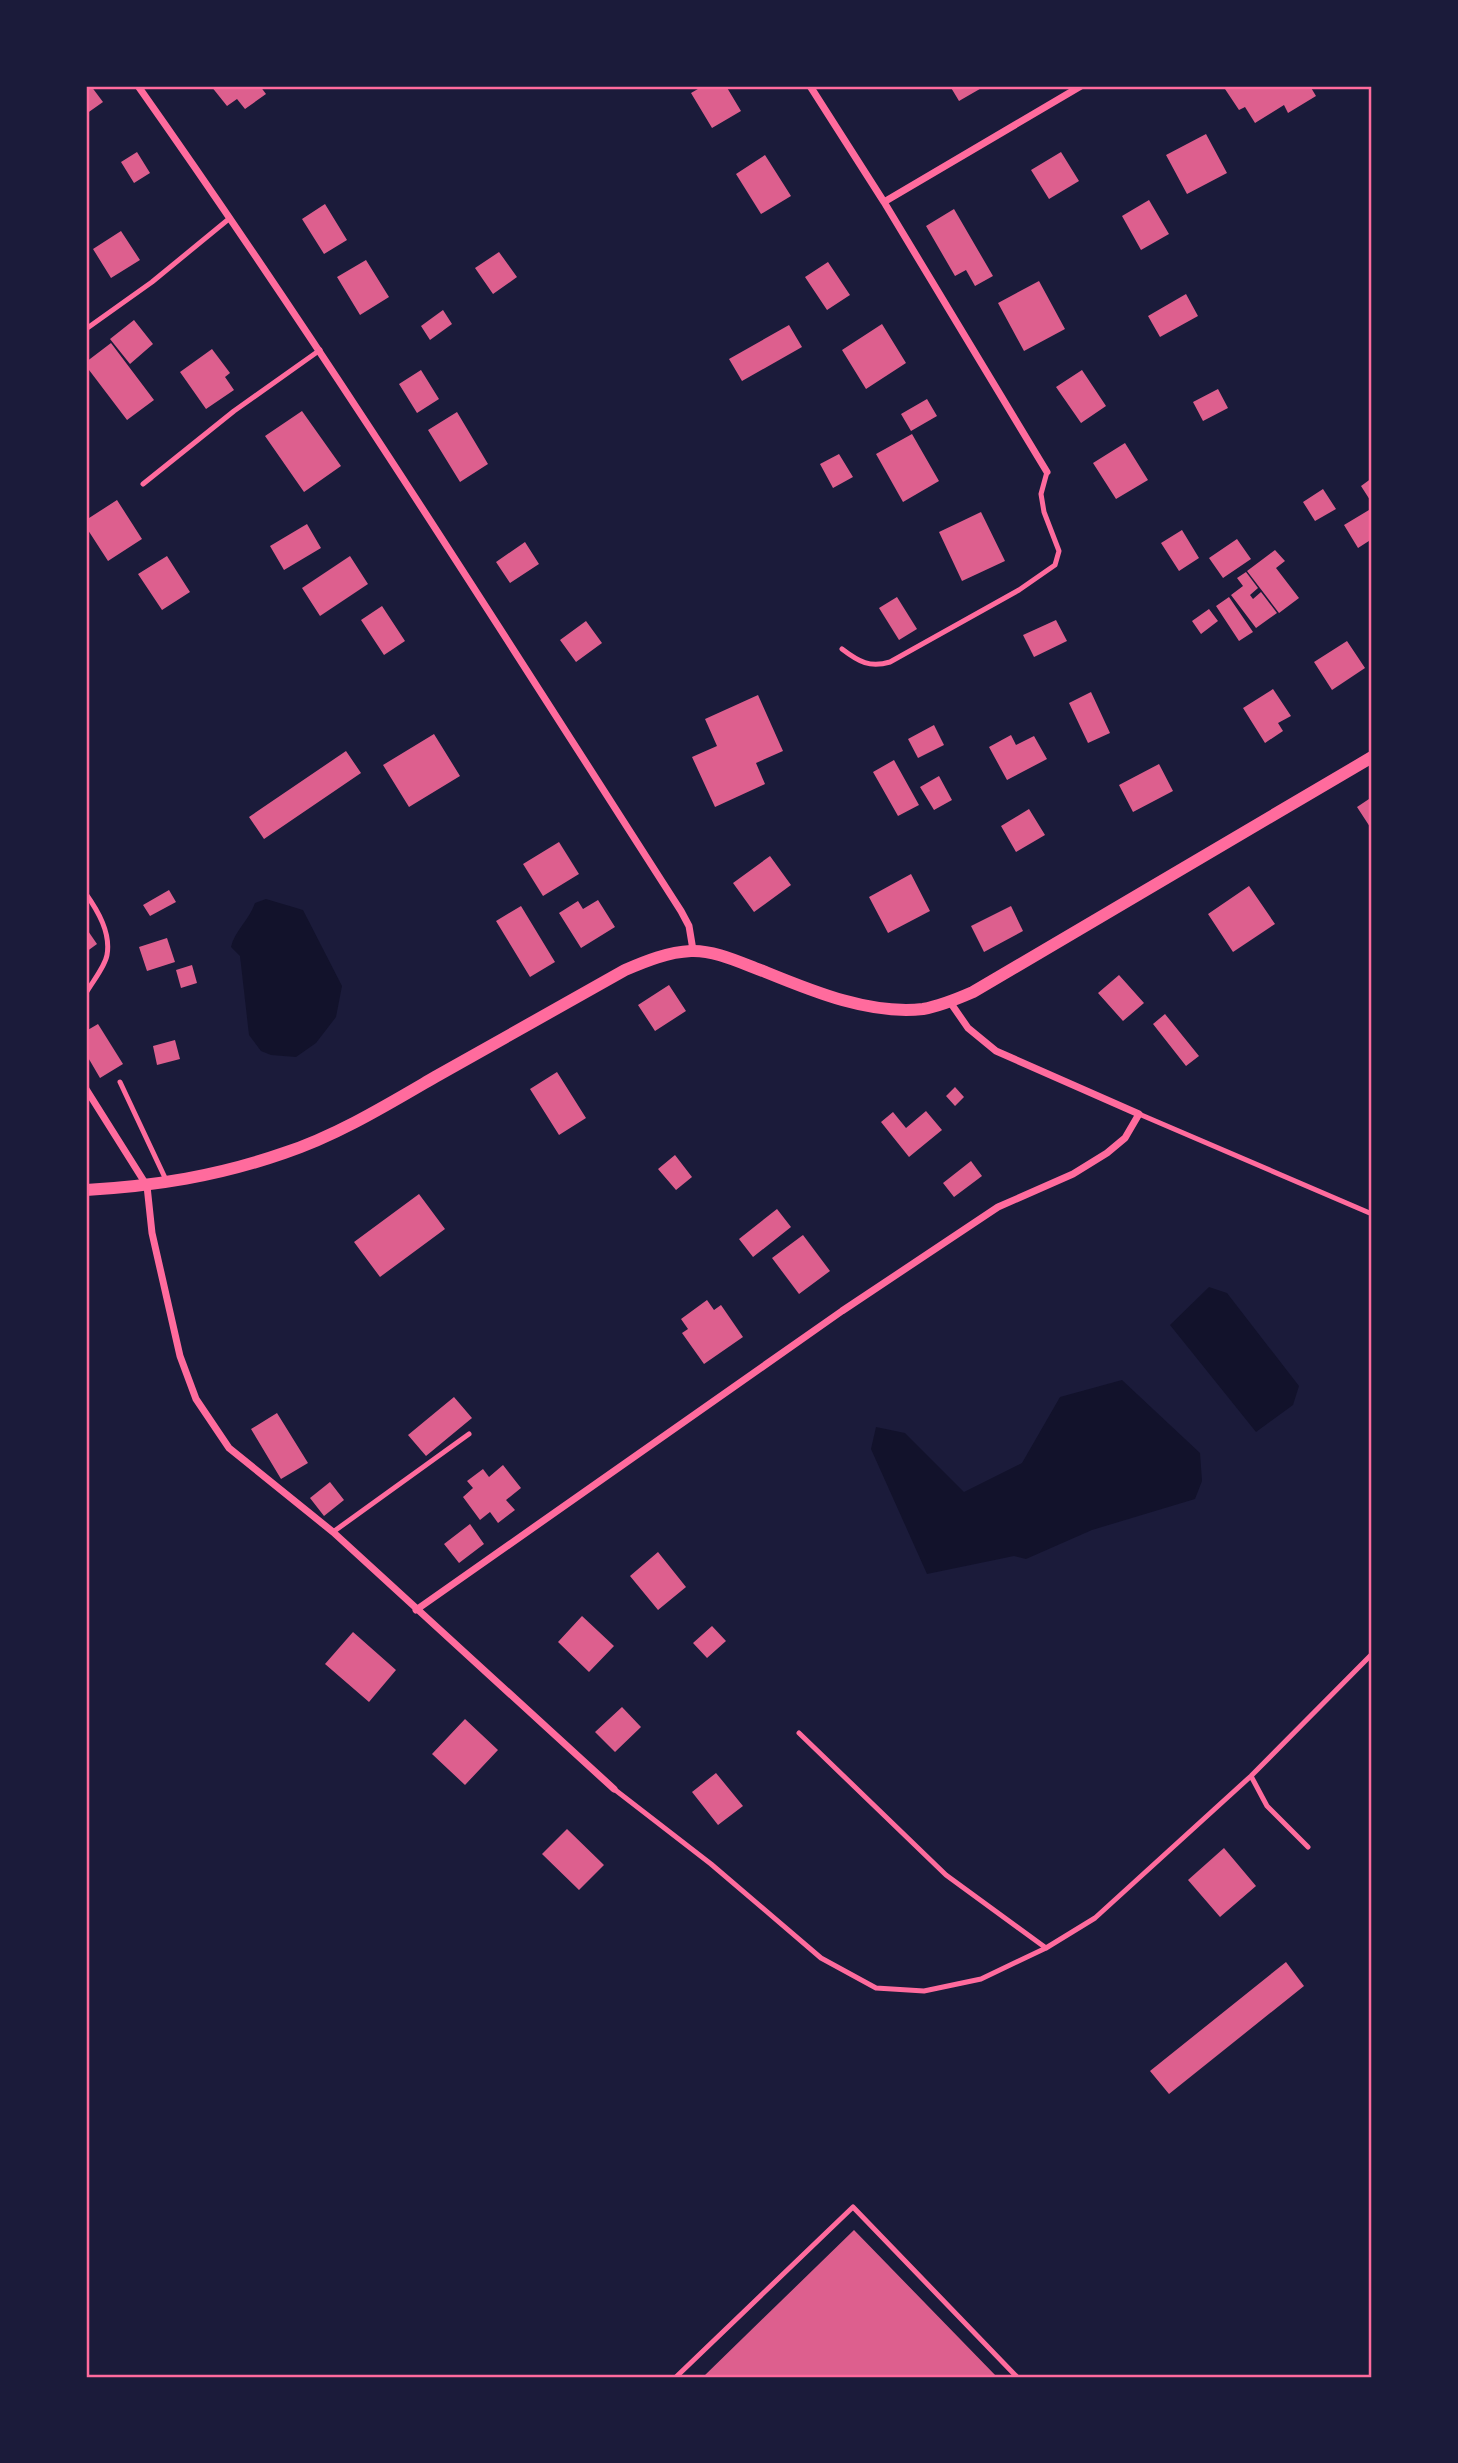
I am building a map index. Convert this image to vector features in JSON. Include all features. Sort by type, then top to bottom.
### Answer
[{"type":"street","points":[[138,86],[231,217],[320,350],[681,911],[689,926],[693,950]]},
{"type":"street","points":[[810,86],[884,202],[1047,472]]},
{"type":"street","points":[[884,202],[1081,86]]},
{"type":"street","points":[[86,1190],[147,1186],[234,1168],[286,1153],[413,1090],[625,970],[651,959],[693,950],[734,960],[790,982],[860,1004],[894,1010],[924,1009],[950,1002],[973,992],[1372,757]]},
{"type":"street","points":[[416,1609],[842,1311],[987,1214],[1073,1174],[1125,1138],[1139,1114],[996,1051],[968,1028],[950,1002]]},
{"type":"street","points":[[86,1089],[147,1186],[152,1233],[180,1356],[196,1399],[229,1448],[333,1532],[614,1789]]},
{"type":"lane","points":[[86,329],[152,282],[231,217]]},
{"type":"lane","points":[[143,484],[234,411],[320,350]]},
{"type":"lane","points":[[842,649],[861,663],[878,666],[890,662],[1019,590],[1055,565],[1059,551],[1044,512],[1041,494],[1047,472]]},
{"type":"lane","points":[[86,894],[96,908],[107,934],[107,957],[86,993]]},
{"type":"lane","points":[[120,1082],[167,1182]]},
{"type":"lane","points":[[1139,1114],[1372,1214]]},
{"type":"lane","points":[[333,1532],[468,1434]]},
{"type":"lane","points":[[614,1789],[711,1864],[821,1958],[876,1988],[924,1991],[981,1979],[1046,1948],[1095,1918],[1251,1776],[1372,1654]]},
{"type":"lane","points":[[799,1732],[946,1875],[1046,1948]]},
{"type":"lane","points":[[1251,1776],[1267,1805],[1308,1847]]},
{"type":"lane","points":[[676,2377],[853,2207],[1017,2377]]},
{"type":"shaded area","points":[[266,899],[303,910],[342,986],[336,1017],[316,1043],[296,1057],[271,1055],[261,1051],[249,1035],[240,956],[231,947],[255,903]]},
{"type":"shaded area","points":[[1209,1287],[1227,1293],[1299,1386],[1293,1405],[1256,1432],[1170,1325]]},
{"type":"shaded area","points":[[1122,1380],[1200,1453],[1202,1481],[1195,1499],[1092,1530],[1026,1559],[1014,1556],[927,1574],[871,1449],[876,1427],[905,1433],[964,1492],[1022,1463],[1060,1397]]},
{"type":"building","points":[[86,86],[91,86],[103,102],[86,114]]},
{"type":"building","points":[[211,86],[260,86],[266,94],[245,109],[237,99],[227,106]]},
{"type":"building","points":[[703,86],[726,86],[741,111],[712,128],[691,93]]},
{"type":"building","points":[[950,86],[985,86],[959,101]]},
{"type":"building","points":[[1223,86],[1310,86],[1316,96],[1288,113],[1284,105],[1255,123],[1245,107],[1239,110]]},
{"type":"building","points":[[1206,134],[1227,173],[1187,194],[1166,155]]},
{"type":"building","points":[[137,152],[150,173],[134,183],[121,162]]},
{"type":"building","points":[[1061,152],[1079,181],[1049,199],[1031,170]]},
{"type":"building","points":[[765,155],[791,196],[761,214],[736,174]]},
{"type":"building","points":[[1149,200],[1169,234],[1141,250],[1122,216]]},
{"type":"building","points":[[325,204],[347,240],[324,254],[302,219]]},
{"type":"building","points":[[954,209],[993,276],[975,286],[966,270],[955,276],[926,226]]},
{"type":"building","points":[[121,231],[140,260],[111,278],[93,249]]},
{"type":"building","points":[[499,252],[517,277],[493,294],[475,268]]},
{"type":"building","points":[[366,260],[389,297],[360,315],[337,277]]},
{"type":"building","points":[[828,262],[850,295],[827,310],[805,277]]},
{"type":"building","points":[[1039,281],[1065,329],[1024,351],[998,303]]},
{"type":"building","points":[[1186,294],[1198,316],[1160,337],[1148,316]]},
{"type":"building","points":[[443,310],[452,324],[430,340],[421,326]]},
{"type":"building","points":[[134,320],[153,344],[130,364],[110,339]]},
{"type":"building","points":[[882,324],[906,363],[866,389],[842,350]]},
{"type":"building","points":[[789,325],[802,347],[742,381],[729,359]]},
{"type":"building","points":[[111,343],[154,400],[127,420],[86,366],[86,362]]},
{"type":"building","points":[[212,349],[230,373],[225,377],[234,390],[206,409],[180,372]]},
{"type":"building","points":[[421,370],[439,399],[417,413],[399,384]]},
{"type":"building","points":[[1082,370],[1106,406],[1081,423],[1056,387]]},
{"type":"building","points":[[1218,389],[1228,408],[1203,421],[1193,402]]},
{"type":"building","points":[[927,399],[937,416],[911,431],[901,414]]},
{"type":"building","points":[[302,411],[341,466],[304,492],[265,436]]},
{"type":"building","points":[[457,412],[488,464],[460,482],[428,430]]},
{"type":"building","points":[[912,434],[939,481],[903,502],[876,454]]},
{"type":"building","points":[[1125,443],[1148,480],[1116,499],[1093,463]]},
{"type":"building","points":[[839,454],[853,477],[833,488],[820,464]]},
{"type":"building","points":[[1372,478],[1372,498],[1370,500],[1361,486]]},
{"type":"building","points":[[1323,489],[1336,509],[1315,521],[1303,502]]},
{"type":"building","points":[[117,500],[142,539],[108,561],[86,527],[86,520]]},
{"type":"building","points":[[1369,510],[1372,516],[1372,539],[1358,548],[1344,525]]},
{"type":"building","points":[[981,512],[1005,561],[962,581],[939,532]]},
{"type":"building","points":[[307,524],[321,548],[284,570],[270,546]]},
{"type":"building","points":[[1182,530],[1199,558],[1179,571],[1161,543]]},
{"type":"building","points":[[1237,539],[1251,559],[1223,578],[1209,558]]},
{"type":"building","points":[[525,542],[539,564],[510,583],[496,562]]},
{"type":"building","points":[[1275,550],[1285,561],[1276,568],[1299,598],[1279,613],[1247,571]]},
{"type":"building","points":[[167,556],[190,592],[162,610],[138,574]]},
{"type":"building","points":[[350,556],[368,584],[320,616],[302,588]]},
{"type":"building","points":[[1246,572],[1258,588],[1250,595],[1253,599],[1261,592],[1277,613],[1256,628],[1231,595],[1243,586],[1237,578]]},
{"type":"building","points":[[897,597],[917,629],[899,640],[879,608]]},
{"type":"building","points":[[1229,597],[1253,632],[1239,641],[1216,606]]},
{"type":"building","points":[[382,606],[405,641],[384,655],[361,620]]},
{"type":"building","points":[[1209,609],[1218,621],[1201,634],[1192,621]]},
{"type":"building","points":[[1056,620],[1067,641],[1034,657],[1023,635]]},
{"type":"building","points":[[586,621],[602,643],[576,662],[560,640]]},
{"type":"building","points":[[1347,641],[1365,668],[1332,690],[1314,662]]},
{"type":"building","points":[[1273,689],[1291,716],[1278,723],[1283,731],[1265,743],[1243,708]]},
{"type":"building","points":[[1091,692],[1110,733],[1088,743],[1069,703]]},
{"type":"building","points":[[758,695],[783,751],[756,763],[765,784],[715,807],[692,757],[717,746],[705,719]]},
{"type":"building","points":[[934,725],[944,745],[918,758],[908,739]]},
{"type":"building","points":[[434,734],[460,776],[409,807],[383,765]]},
{"type":"building","points":[[1011,735],[1016,745],[1034,736],[1047,759],[1007,780],[989,747]]},
{"type":"building","points":[[346,751],[361,773],[264,839],[249,817]]},
{"type":"building","points":[[894,760],[919,805],[898,816],[873,772]]},
{"type":"building","points":[[1159,764],[1173,791],[1133,812],[1119,785]]},
{"type":"building","points":[[939,776],[952,800],[934,810],[920,787]]},
{"type":"building","points":[[1372,797],[1372,830],[1357,807]]},
{"type":"building","points":[[1029,809],[1045,835],[1016,852],[1001,826]]},
{"type":"building","points":[[559,842],[579,874],[543,896],[523,864]]},
{"type":"building","points":[[770,856],[791,885],[754,912],[733,883]]},
{"type":"building","points":[[911,874],[930,911],[888,933],[869,897]]},
{"type":"building","points":[[1249,886],[1275,924],[1233,952],[1208,914]]},
{"type":"building","points":[[169,890],[176,902],[150,916],[143,905]]},
{"type":"building","points":[[598,900],[615,927],[581,948],[559,913],[578,901],[583,909]]},
{"type":"building","points":[[521,906],[555,962],[530,977],[496,921]]},
{"type":"building","points":[[1011,906],[1023,931],[984,952],[971,926]]},
{"type":"building","points":[[86,928],[97,944],[86,952]]},
{"type":"building","points":[[167,938],[175,962],[147,971],[139,947]]},
{"type":"building","points":[[192,965],[197,983],[181,988],[176,970]]},
{"type":"building","points":[[1119,975],[1144,1003],[1123,1021],[1098,993]]},
{"type":"building","points":[[669,985],[686,1011],[655,1031],[638,1005]]},
{"type":"building","points":[[1165,1014],[1199,1056],[1186,1066],[1153,1024]]},
{"type":"building","points":[[98,1024],[123,1064],[100,1078],[86,1054],[86,1031]]},
{"type":"building","points":[[175,1040],[180,1059],[157,1065],[153,1046]]},
{"type":"building","points":[[557,1072],[586,1118],[559,1135],[530,1089]]},
{"type":"building","points":[[955,1087],[964,1097],[955,1106],[946,1096]]},
{"type":"building","points":[[926,1111],[942,1130],[909,1157],[881,1122],[893,1112],[906,1128]]},
{"type":"building","points":[[675,1155],[692,1177],[676,1190],[658,1169]]},
{"type":"building","points":[[971,1161],[982,1176],[954,1197],[943,1183]]},
{"type":"building","points":[[419,1194],[445,1229],[380,1277],[354,1242]]},
{"type":"building","points":[[777,1209],[791,1227],[753,1257],[739,1239]]},
{"type":"building","points":[[803,1235],[830,1271],[799,1294],[772,1258]]},
{"type":"building","points":[[707,1300],[714,1310],[721,1305],[743,1337],[704,1364],[682,1333],[688,1329],[681,1319]]},
{"type":"building","points":[[454,1397],[472,1418],[426,1456],[408,1435]]},
{"type":"building","points":[[277,1413],[308,1463],[281,1479],[251,1429]]},
{"type":"building","points":[[503,1465],[521,1488],[506,1500],[515,1510],[498,1523],[490,1512],[480,1520],[463,1497],[473,1488],[467,1481],[483,1469],[489,1477]]},
{"type":"building","points":[[330,1482],[344,1500],[324,1516],[310,1498]]},
{"type":"building","points":[[470,1524],[484,1544],[459,1563],[444,1544]]},
{"type":"building","points":[[658,1552],[686,1587],[658,1610],[630,1576]]},
{"type":"building","points":[[582,1616],[614,1646],[589,1672],[558,1642]]},
{"type":"building","points":[[712,1626],[726,1641],[707,1658],[693,1643]]},
{"type":"building","points":[[353,1632],[396,1670],[369,1702],[325,1664]]},
{"type":"building","points":[[622,1707],[641,1727],[615,1752],[595,1732]]},
{"type":"building","points":[[465,1719],[498,1750],[465,1785],[432,1754]]},
{"type":"building","points":[[716,1773],[743,1806],[718,1825],[692,1792]]},
{"type":"building","points":[[567,1829],[604,1865],[579,1890],[542,1854]]},
{"type":"building","points":[[1224,1848],[1256,1886],[1220,1917],[1188,1880]]},
{"type":"building","points":[[1286,1962],[1304,1986],[1169,2094],[1150,2071]]},
{"type":"building","points":[[854,2230],[997,2377],[703,2377]]}]
